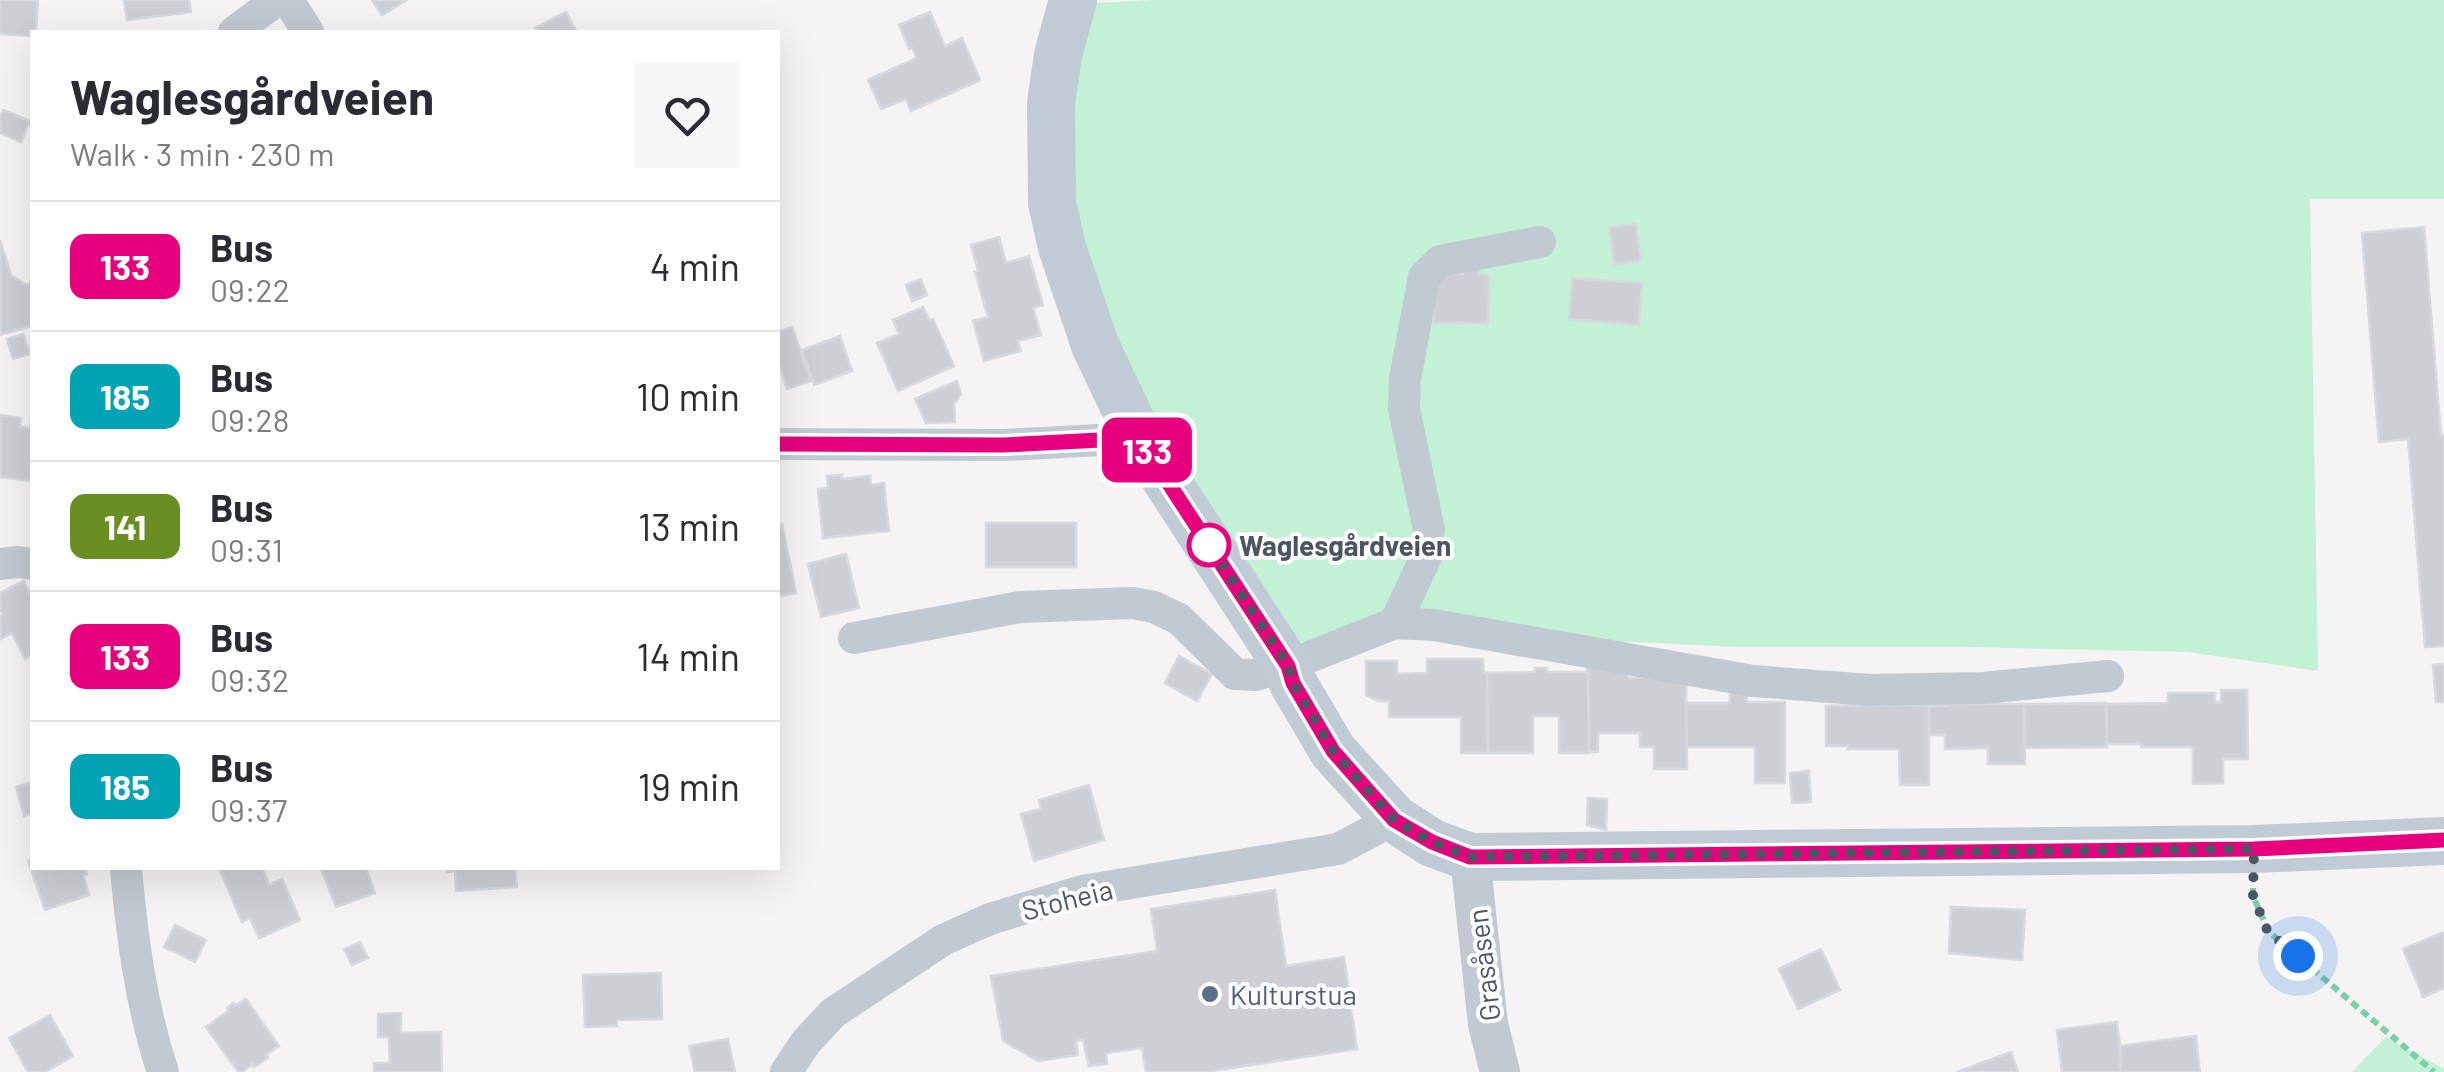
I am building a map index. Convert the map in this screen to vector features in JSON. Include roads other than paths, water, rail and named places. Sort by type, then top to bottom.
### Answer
[{"type":"main road","points":[[1073,0],[1058,54],[1051,104],[1052,203],[1062,248],[1095,345],[1139,438],[1288,666],[1293,683],[1333,751],[1394,820],[1432,842],[1470,857],[2254,849],[2444,840]]},
{"type":"street","points":[[237,30],[277,0]]},
{"type":"street","points":[[288,0],[307,30]]},
{"type":"street","points":[[1395,623],[1426,557],[1429,530],[1404,410],[1405,378],[1424,277],[1440,261],[1540,242]]},
{"type":"street","points":[[780,444],[1004,445],[1139,438]]},
{"type":"street","points":[[0,564],[30,564]]},
{"type":"street","points":[[854,638],[1020,607],[1132,603],[1154,607],[1179,619],[1235,674],[1256,676],[1395,623],[1434,625],[1772,683],[1870,690],[1983,688],[2108,676]]},
{"type":"street","name":"Stoheia","points":[[786,1072],[832,1013],[943,940],[990,919],[1082,892],[1338,849],[1394,820]]},
{"type":"street","name":"Grasåsen","points":[[1470,857],[1488,1024],[1500,1072]]},
{"type":"street","points":[[126,870],[136,961],[162,1072]]},
{"type":"place","name":"Waglesgårdveien","points":[[1209,545]]},
{"type":"place","name":"Kulturstua","points":[[1210,994]]}]
